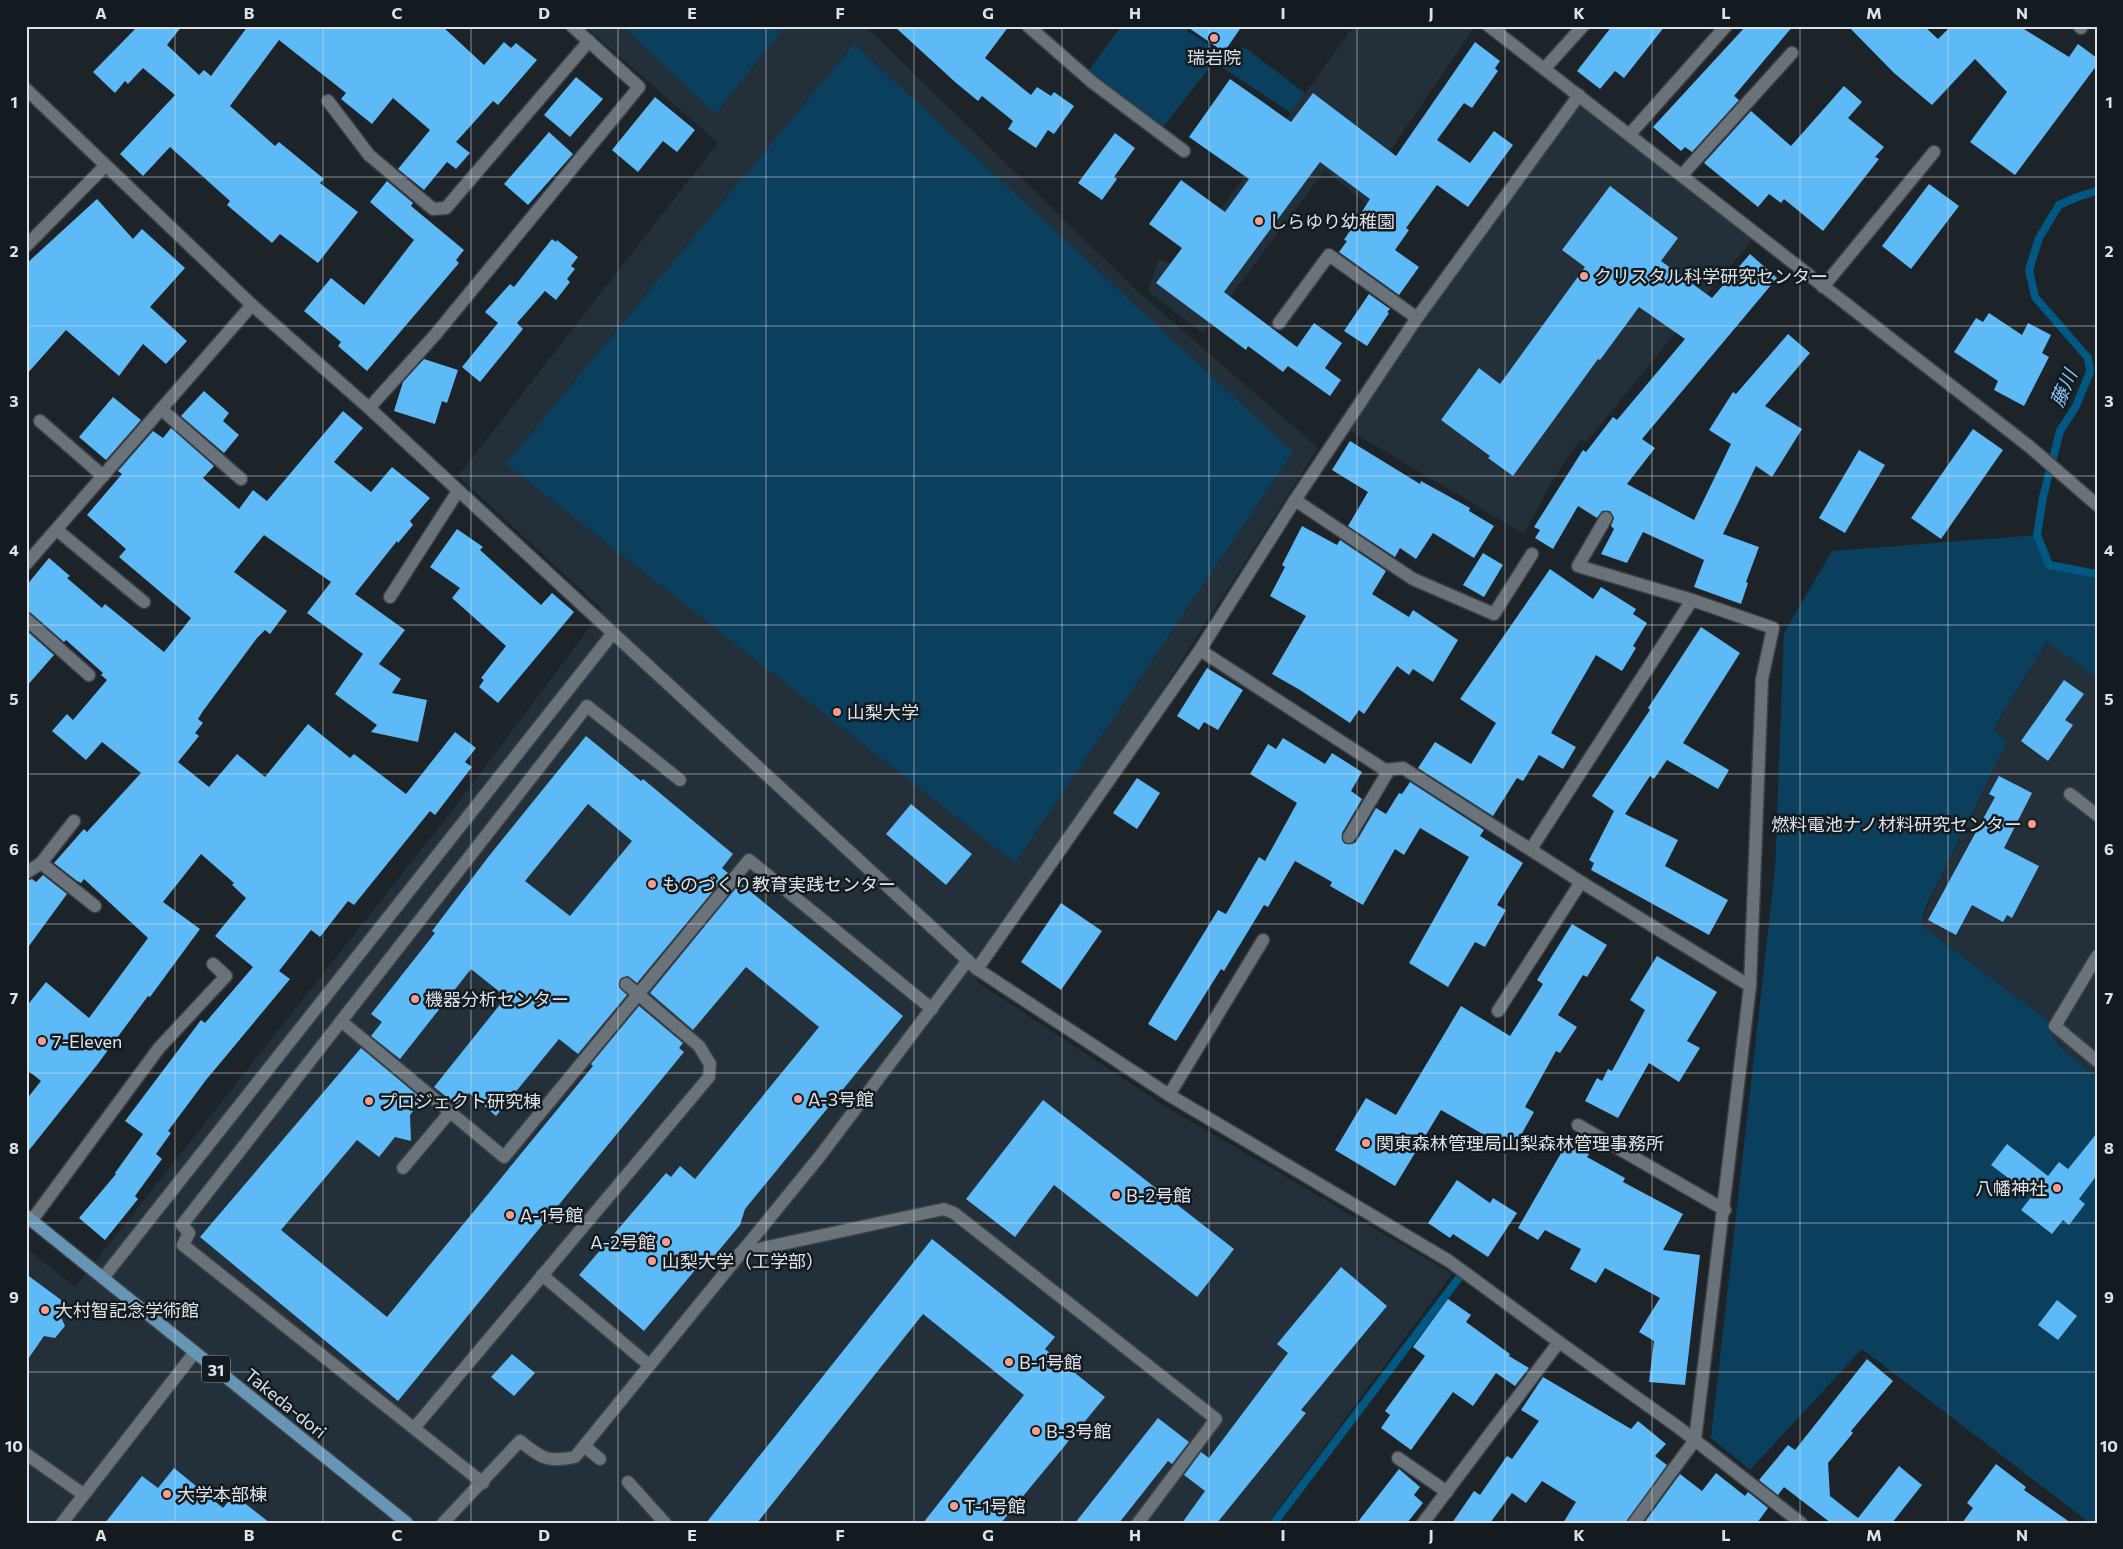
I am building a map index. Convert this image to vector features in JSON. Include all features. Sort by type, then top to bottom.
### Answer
[{"type":"main road","name":"Takeda-dori","points":[[29,1218],[407,1523]]},
{"type":"street","points":[[369,408],[436,335],[639,87],[572,26]]},
{"type":"street","points":[[1028,26],[1092,82],[1184,151]]},
{"type":"street","points":[[1489,26],[1579,94],[1823,287],[2030,447],[2058,474],[2097,505]]},
{"type":"street","points":[[1545,68],[1583,26]]},
{"type":"street","points":[[1630,134],[1726,26]]},
{"type":"street","points":[[328,101],[369,155],[433,209],[446,208],[589,41]]},
{"type":"street","points":[[1682,175],[1792,52]]},
{"type":"street","points":[[26,89],[252,305],[369,408],[973,964],[1169,1095],[1449,1261],[1558,1342],[1696,1440],[1801,1523]]},
{"type":"street","points":[[444,1523],[520,1441],[541,1458],[559,1460],[575,1456],[820,1156],[932,1009],[973,964],[1200,650],[1295,500],[1416,318],[1579,94]]},
{"type":"street","points":[[1823,287],[1934,152]]},
{"type":"street","points":[[26,246],[105,166]]},
{"type":"street","points":[[1279,323],[1328,255],[1416,318]]},
{"type":"street","points":[[26,564],[252,305]]},
{"type":"street","points":[[161,409],[242,479]]},
{"type":"street","points":[[40,421],[104,476]]},
{"type":"street","points":[[390,597],[458,491]]},
{"type":"street","points":[[1295,500],[1413,578],[1494,614],[1532,554]]},
{"type":"street","points":[[1606,518],[1578,566],[1692,600],[1774,628],[1762,679],[1750,986],[1696,1440],[1634,1523]]},
{"type":"street","points":[[57,530],[144,602]]},
{"type":"street","points":[[1531,849],[1692,600]]},
{"type":"street","points":[[26,619],[90,675]]},
{"type":"street","points":[[103,1278],[613,633]]},
{"type":"street","points":[[1200,650],[1385,770],[1403,768],[1581,882],[1750,986]]},
{"type":"street","points":[[483,1483],[415,1427],[183,1245],[189,1233],[182,1225],[587,706],[680,780]]},
{"type":"street","points":[[1349,837],[1389,770]]},
{"type":"street","points":[[2070,794],[2097,814]]},
{"type":"street","points":[[26,873],[41,863],[74,821]]},
{"type":"street","points":[[341,1021],[504,1157],[749,860],[932,1009]]},
{"type":"street","points":[[41,863],[95,906]]},
{"type":"street","points":[[1498,1011],[1581,882]]},
{"type":"street","points":[[1169,1095],[1263,940]]},
{"type":"street","points":[[2097,956],[2055,1026],[2097,1061]]},
{"type":"street","points":[[29,1218],[159,1048],[226,976],[213,964]]},
{"type":"street","points":[[415,1427],[709,1077],[710,1064],[699,1046],[626,984]]},
{"type":"street","points":[[403,1168],[450,1112]]},
{"type":"street","points":[[1578,1125],[1724,1210]]},
{"type":"street","points":[[740,1253],[944,1209],[954,1213],[1216,1419],[1138,1523]]},
{"type":"street","points":[[542,1275],[649,1365]]},
{"type":"street","points":[[1424,1523],[1558,1342]]},
{"type":"street","points":[[62,1523],[195,1352]]},
{"type":"street","points":[[584,1446],[600,1459]]},
{"type":"street","points":[[26,1454],[83,1494]]},
{"type":"street","points":[[1398,1458],[1447,1492]]},
{"type":"street","points":[[628,1482],[665,1523]]},
{"type":"shaded area","name":"山梨大学","points":[[585,26],[865,26],[1137,291],[1318,448],[976,981],[1163,1105],[1452,1274],[1268,1523],[26,1523],[26,1248],[75,1287],[448,816],[603,610],[458,476],[718,143]]},
{"type":"shaded area","points":[[623,26],[785,26],[715,114]]},
{"type":"shaded area","points":[[1121,26],[1189,26],[1187,31],[1225,55],[1244,47],[1305,93],[1291,113],[1214,62],[1159,132],[1085,76]]},
{"type":"shaded area","points":[[1354,26],[1475,26],[1379,167],[1368,205],[1325,170],[1203,333],[1148,291],[1159,259],[1179,267]]},
{"type":"shaded area","points":[[854,44],[1293,452],[1015,863],[506,464]]},
{"type":"shaded area","name":"クリスタル科学研究センター","points":[[1579,95],[1756,235],[1586,442],[1580,439],[1552,481],[1524,534],[1344,427]]},
{"type":"shaded area","points":[[2037,535],[2049,565],[2097,574],[2097,678],[2047,642],[1993,729],[2007,741],[1926,906],[1921,925],[2046,1019],[2056,1043],[2097,1079],[2097,1523],[2090,1523],[1862,1349],[1750,1470],[1711,1438],[1775,869],[1784,633],[1832,551]]},
{"type":"shaded area","name":"燃料電池ナノ材料研究センター","points":[[2048,642],[2097,678],[2097,1079],[2056,1043],[2046,1019],[1921,925],[1993,729]]},
{"type":"building","points":[[138,26],[182,26],[167,45],[199,75],[204,70],[211,76],[248,26],[442,26],[484,65],[504,42],[511,48],[516,43],[537,60],[498,105],[493,101],[456,142],[470,153],[456,169],[447,162],[424,190],[398,169],[430,130],[393,98],[372,124],[341,99],[346,93],[279,40],[230,106],[275,146],[279,142],[324,179],[320,183],[358,212],[318,263],[280,234],[272,243],[227,205],[230,201],[170,147],[143,176],[120,154],[175,95],[143,68],[128,84],[125,81],[115,93],[93,72]]},
{"type":"building","points":[[894,26],[1009,26],[985,58],[1031,95],[1037,87],[1051,96],[1054,92],[1074,106],[1054,134],[1048,130],[1036,148],[1008,129],[1013,121],[982,96],[978,101]]},
{"type":"building","name":"瑞岩院","points":[[1186,26],[1242,26],[1224,52]]},
{"type":"building","points":[[1612,26],[1665,26],[1624,78],[1615,71],[1600,89],[1577,71]]},
{"type":"building","points":[[1746,26],[1793,26],[1734,96],[1739,100],[1692,152],[1685,147],[1681,151],[1653,127]]},
{"type":"building","points":[[1848,26],[1924,26],[1938,39],[1951,26],[2019,26],[2069,57],[2078,44],[2097,58],[2097,65],[2015,175],[1970,142],[2007,92],[1975,59],[1932,105],[1894,73]]},
{"type":"building","points":[[1475,42],[1500,61],[1495,68],[1498,71],[1472,108],[1464,103],[1437,140],[1470,163],[1494,131],[1513,145],[1468,207],[1437,185],[1406,228],[1409,230],[1395,250],[1419,267],[1399,295],[1339,252],[1347,241],[1344,240],[1370,199],[1320,162],[1224,292],[1297,347],[1314,323],[1342,343],[1325,368],[1341,380],[1330,396],[1288,366],[1283,372],[1248,346],[1246,350],[1156,283],[1182,248],[1149,224],[1181,180],[1225,212],[1249,179],[1189,137],[1230,79],[1291,122],[1313,93],[1396,156]]},
{"type":"building","points":[[576,77],[603,99],[570,137],[544,115]]},
{"type":"building","points":[[1844,86],[1862,102],[1848,118],[1884,147],[1875,157],[1879,159],[1823,231],[1784,199],[1781,203],[1769,194],[1758,207],[1704,163],[1751,111],[1791,146]]},
{"type":"building","points":[[655,97],[695,130],[677,152],[663,141],[638,172],[612,150]]},
{"type":"building","points":[[549,132],[573,154],[528,205],[504,184]]},
{"type":"building","points":[[1115,133],[1135,148],[1114,177],[1117,179],[1102,200],[1078,183]]},
{"type":"building","points":[[387,181],[413,203],[411,206],[464,250],[456,260],[459,263],[367,371],[338,346],[341,342],[304,311],[331,278],[364,305],[414,240],[370,202]]},
{"type":"building","points":[[1929,184],[1959,206],[1911,269],[1882,246]]},
{"type":"building","points":[[1610,186],[1678,238],[1661,261],[1712,298],[1750,254],[1777,278],[1642,439],[1655,448],[1627,484],[1694,520],[1731,444],[1709,430],[1733,392],[1736,394],[1788,334],[1810,353],[1765,406],[1802,429],[1772,477],[1756,466],[1723,534],[1759,547],[1746,582],[1748,583],[1741,604],[1694,587],[1704,560],[1643,532],[1627,563],[1601,554],[1614,529],[1611,526],[1614,518],[1610,511],[1602,511],[1597,518],[1578,506],[1553,549],[1535,538],[1540,530],[1534,527],[1583,450],[1586,452],[1613,417],[1617,420],[1685,339],[1639,307],[1600,360],[1598,359],[1513,476],[1488,458],[1490,456],[1441,420],[1479,368],[1500,384],[1585,267],[1562,250]]},
{"type":"building","points":[[97,199],[133,239],[142,229],[185,268],[150,307],[187,341],[166,364],[143,344],[119,376],[66,330],[26,375],[26,264]]},
{"type":"building","points":[[552,239],[556,242],[557,240],[578,257],[571,266],[575,269],[567,279],[570,282],[556,300],[545,291],[517,323],[523,329],[480,382],[462,367],[498,323],[485,312],[510,284],[514,287]]},
{"type":"building","points":[[1369,294],[1390,309],[1367,346],[1344,331]]},
{"type":"building","points":[[1989,313],[2022,335],[2028,323],[2051,335],[2042,353],[2049,357],[2024,406],[1994,390],[1998,381],[1954,352],[1976,318],[1983,322]]},
{"type":"building","points":[[424,359],[458,370],[447,403],[442,401],[435,424],[394,411],[403,382]]},
{"type":"building","points":[[204,391],[229,413],[223,421],[239,435],[224,453],[181,416]]},
{"type":"building","points":[[113,397],[141,420],[106,460],[79,437]]},
{"type":"building","points":[[343,411],[363,428],[334,462],[371,492],[392,467],[430,498],[410,521],[413,525],[398,543],[397,541],[355,594],[405,630],[379,664],[401,679],[392,693],[427,700],[418,742],[371,732],[377,725],[335,694],[363,654],[307,613],[331,582],[264,535],[234,572],[287,611],[270,634],[265,630],[257,638],[203,711],[198,719],[203,723],[195,733],[199,736],[178,762],[209,787],[237,754],[265,777],[308,724],[350,758],[354,754],[406,794],[455,732],[476,748],[465,762],[472,767],[435,815],[430,811],[354,905],[348,901],[320,937],[311,930],[279,971],[290,979],[206,1080],[168,1131],[171,1133],[156,1154],[162,1159],[135,1196],[138,1199],[105,1240],[79,1218],[116,1174],[143,1134],[125,1121],[201,1020],[205,1023],[253,967],[215,936],[246,898],[232,885],[234,883],[201,854],[163,902],[200,929],[150,997],[148,996],[97,1065],[26,1154],[26,1100],[41,1081],[26,1069],[26,1007],[46,982],[89,1018],[148,938],[84,879],[81,883],[77,881],[54,863],[84,829],[87,832],[141,773],[102,742],[86,760],[52,731],[67,714],[73,720],[107,680],[101,675],[103,673],[66,640],[64,642],[31,613],[26,611],[26,586],[49,558],[70,576],[67,578],[102,608],[105,604],[164,652],[191,618],[119,557],[126,549],[87,515],[122,474],[118,471],[153,431],[163,438],[171,428],[214,466],[203,478],[239,509],[253,490],[267,501]]},
{"type":"building","points":[[1973,429],[2003,450],[1941,539],[1911,518]]},
{"type":"building","points":[[1350,441],[1420,484],[1421,481],[1470,508],[1469,511],[1494,526],[1474,558],[1433,533],[1416,559],[1400,548],[1395,557],[1348,526],[1368,492],[1332,470]]},
{"type":"building","points":[[1859,450],[1885,465],[1845,533],[1819,518]]},
{"type":"building","points":[[1302,526],[1337,545],[1340,540],[1386,571],[1372,594],[1409,617],[1413,610],[1458,640],[1433,682],[1413,669],[1409,675],[1397,666],[1364,714],[1359,710],[1350,723],[1272,674],[1306,616],[1270,596],[1285,567],[1282,565]]},
{"type":"building","points":[[457,529],[483,547],[480,550],[541,605],[552,593],[574,612],[498,703],[479,687],[484,680],[481,678],[506,646],[452,598],[460,588],[430,567]]},
{"type":"building","points":[[1483,553],[1503,565],[1484,597],[1463,585]]},
{"type":"building","points":[[1550,569],[1593,599],[1601,587],[1636,609],[1633,614],[1647,623],[1633,646],[1636,648],[1622,671],[1596,655],[1551,733],[1576,747],[1563,769],[1539,755],[1523,781],[1517,778],[1493,816],[1418,768],[1435,742],[1471,764],[1496,723],[1460,699]]},
{"type":"building","points":[[1701,627],[1740,653],[1683,743],[1729,770],[1718,789],[1667,760],[1654,779],[1650,776],[1625,814],[1678,840],[1665,866],[1728,900],[1709,935],[1591,870],[1594,863],[1589,860],[1614,811],[1592,796],[1650,710],[1648,708]]},
{"type":"building","points":[[26,630],[54,655],[26,687]]},
{"type":"building","points":[[1207,668],[1243,690],[1218,730],[1204,722],[1199,730],[1177,716]]},
{"type":"building","points":[[2064,680],[2084,694],[2065,720],[2073,725],[2048,761],[2021,741]]},
{"type":"building","points":[[586,736],[641,781],[643,779],[733,854],[722,868],[728,873],[637,983],[628,976],[620,979],[619,987],[627,995],[578,1054],[559,1039],[496,1116],[469,1093],[458,1106],[434,1087],[506,997],[471,969],[400,1059],[371,1036],[382,1022],[371,1014],[435,933],[432,931],[489,856]],"holes":[[[588,804],[632,841],[570,916],[525,881]]]},
{"type":"building","points":[[1283,738],[1325,764],[1332,753],[1362,772],[1351,791],[1362,799],[1342,833],[1342,840],[1345,844],[1356,842],[1376,808],[1386,814],[1399,793],[1402,794],[1410,782],[1484,830],[1480,836],[1523,863],[1497,905],[1506,910],[1485,947],[1475,942],[1448,987],[1409,963],[1469,857],[1420,828],[1404,855],[1395,849],[1363,905],[1330,886],[1332,882],[1295,861],[1268,907],[1264,905],[1224,971],[1221,969],[1176,1041],[1148,1024],[1218,910],[1226,914],[1259,857],[1265,861],[1297,803],[1250,774],[1268,744],[1276,749]]},
{"type":"building","points":[[1999,776],[2032,793],[2004,848],[2039,866],[2012,918],[2007,915],[2003,922],[1972,905],[1956,935],[1928,920],[1995,797],[1989,794]]},
{"type":"building","points":[[1137,778],[1160,793],[1137,829],[1113,813]]},
{"type":"building","points":[[911,804],[972,854],[946,885],[886,834]]},
{"type":"building","points":[[43,875],[67,894],[26,950],[26,881],[32,879],[36,882]]},
{"type":"building","points":[[740,883],[903,1016],[745,1209],[740,1225],[711,1260],[701,1263],[644,1331],[579,1275],[666,1173],[671,1177],[680,1166],[695,1179],[819,1027],[746,967],[693,1030],[650,993]]},
{"type":"building","points":[[1061,903],[1102,931],[1061,990],[1021,962]]},
{"type":"building","points":[[1572,924],[1607,945],[1587,977],[1583,975],[1558,1015],[1577,1027],[1560,1053],[1556,1051],[1525,1107],[1534,1112],[1512,1151],[1441,1110],[1395,1186],[1335,1150],[1366,1098],[1396,1115],[1461,1006],[1510,1036],[1543,984],[1537,980]]},
{"type":"building","points":[[1657,956],[1717,992],[1687,1041],[1700,1048],[1679,1082],[1649,1063],[1618,1118],[1585,1101],[1597,1078],[1602,1081],[1608,1069],[1612,1071],[1645,1010],[1630,1000]]},
{"type":"building","name":"A-1号館","points":[[639,1006],[683,1043],[679,1048],[684,1052],[398,1401],[200,1237],[361,1048],[422,1099],[410,1115],[411,1141],[395,1137],[379,1157],[357,1140],[281,1230],[387,1317],[593,1066],[591,1064]]},
{"type":"building","name":"B-2号館","points":[[1043,1100],[1234,1249],[1197,1297],[1054,1185],[1015,1237],[966,1199]]},
{"type":"building","name":"八幡神社","points":[[2097,1133],[2097,1175],[2079,1199],[2085,1204],[2069,1225],[2063,1220],[2052,1234],[2021,1210],[2032,1196],[1991,1165],[2007,1144],[2048,1176],[2059,1162],[2068,1169]]},
{"type":"building","points":[[1568,1141],[1589,1154],[1587,1157],[1625,1178],[1623,1182],[1683,1214],[1663,1250],[1700,1255],[1685,1385],[1649,1382],[1654,1341],[1639,1332],[1660,1298],[1605,1268],[1596,1283],[1570,1269],[1581,1249],[1545,1230],[1538,1240],[1518,1228]]},
{"type":"building","points":[[1457,1180],[1490,1203],[1493,1198],[1517,1213],[1488,1257],[1453,1234],[1450,1238],[1428,1223]]},
{"type":"building","name":"B-1号館","points":[[932,1239],[1055,1337],[1045,1349],[1105,1397],[1001,1523],[923,1523],[1024,1395],[923,1314],[757,1523],[706,1523]]},
{"type":"building","points":[[1341,1267],[1387,1306],[1301,1410],[1306,1413],[1217,1523],[1182,1523],[1205,1491],[1184,1475],[1201,1452],[1209,1458],[1288,1353],[1277,1344]]},
{"type":"building","name":"大村智記念学術館","points":[[26,1274],[68,1305],[60,1315],[65,1326],[55,1338],[44,1336],[26,1362]]},
{"type":"building","points":[[1448,1299],[1471,1315],[1466,1322],[1510,1354],[1509,1356],[1529,1368],[1515,1386],[1496,1373],[1473,1406],[1453,1392],[1411,1450],[1381,1428],[1390,1415],[1385,1411],[1425,1356],[1413,1347]]},
{"type":"building","points":[[2057,1300],[2077,1316],[2058,1340],[2038,1325]]},
{"type":"building","points":[[512,1354],[535,1373],[514,1396],[491,1377]]},
{"type":"building","points":[[1867,1359],[1893,1381],[1851,1431],[1853,1433],[1828,1463],[1830,1496],[1858,1518],[1899,1466],[1922,1485],[1892,1523],[1831,1523],[1784,1487],[1778,1495],[1759,1480],[1788,1445],[1795,1450]]},
{"type":"building","points":[[1543,1377],[1631,1429],[1638,1421],[1666,1444],[1655,1456],[1667,1465],[1626,1523],[1563,1523],[1576,1502],[1542,1481],[1526,1503],[1512,1493],[1490,1523],[1452,1523],[1474,1491],[1480,1495],[1507,1456],[1512,1459],[1539,1421],[1521,1410]]},
{"type":"building","points":[[1158,1418],[1189,1442],[1172,1464],[1168,1461],[1119,1523],[1075,1523]]},
{"type":"building","points":[[1996,1464],[2026,1487],[2024,1490],[2071,1523],[1962,1523],[1973,1508],[1967,1503]]},
{"type":"building","name":"大学本部棟","points":[[174,1468],[223,1508],[234,1495],[270,1523],[105,1523],[142,1476],[158,1488]]},
{"type":"building","points":[[1399,1469],[1420,1487],[1414,1495],[1423,1503],[1407,1523],[1357,1523]]},
{"type":"building","points":[[1716,1473],[1745,1496],[1748,1492],[1768,1508],[1757,1523],[1644,1523],[1680,1474],[1702,1491]]},
{"type":"waterway","name":"藤川","points":[[2097,191],[2059,205],[2039,238],[2029,270],[2035,297],[2088,358],[2090,372],[2076,406],[2060,431],[2043,497],[2037,535],[2049,565],[2097,574]]},
{"type":"waterway","points":[[1274,1523],[1464,1271]]},
{"type":"place","name":"瑞岩院","points":[[1214,38]]},
{"type":"place","name":"しらゆり幼稚園","points":[[1259,221]]},
{"type":"place","name":"クリスタル科学研究センター","points":[[1584,276]]},
{"type":"place","name":"山梨大学","points":[[837,712]]},
{"type":"place","name":"燃料電池ナノ材料研究センター","points":[[2032,824]]},
{"type":"place","name":"ものづくり教育実践センター","points":[[652,884]]},
{"type":"place","name":"機器分析センター","points":[[415,999]]},
{"type":"place","name":"7-Eleven","points":[[42,1041]]},
{"type":"place","name":"A-3号館","points":[[798,1099]]},
{"type":"place","name":"プロジェクト研究棟","points":[[369,1101]]},
{"type":"place","name":"関東森林管理局山梨森林管理事務所","points":[[1366,1143]]},
{"type":"place","name":"八幡神社","points":[[2057,1188]]},
{"type":"place","name":"B-2号館","points":[[1116,1195]]},
{"type":"place","name":"A-1号館","points":[[510,1215]]},
{"type":"place","name":"A-2号館","points":[[666,1242]]},
{"type":"place","name":"山梨大学（工学部）","points":[[652,1261]]},
{"type":"place","name":"大村智記念学術館","points":[[45,1310]]},
{"type":"place","name":"B-1号館","points":[[1009,1362]]},
{"type":"place","name":"B-3号館","points":[[1036,1431]]},
{"type":"place","name":"大学本部棟","points":[[167,1494]]},
{"type":"place","name":"T-1号館","points":[[954,1506]]}]
